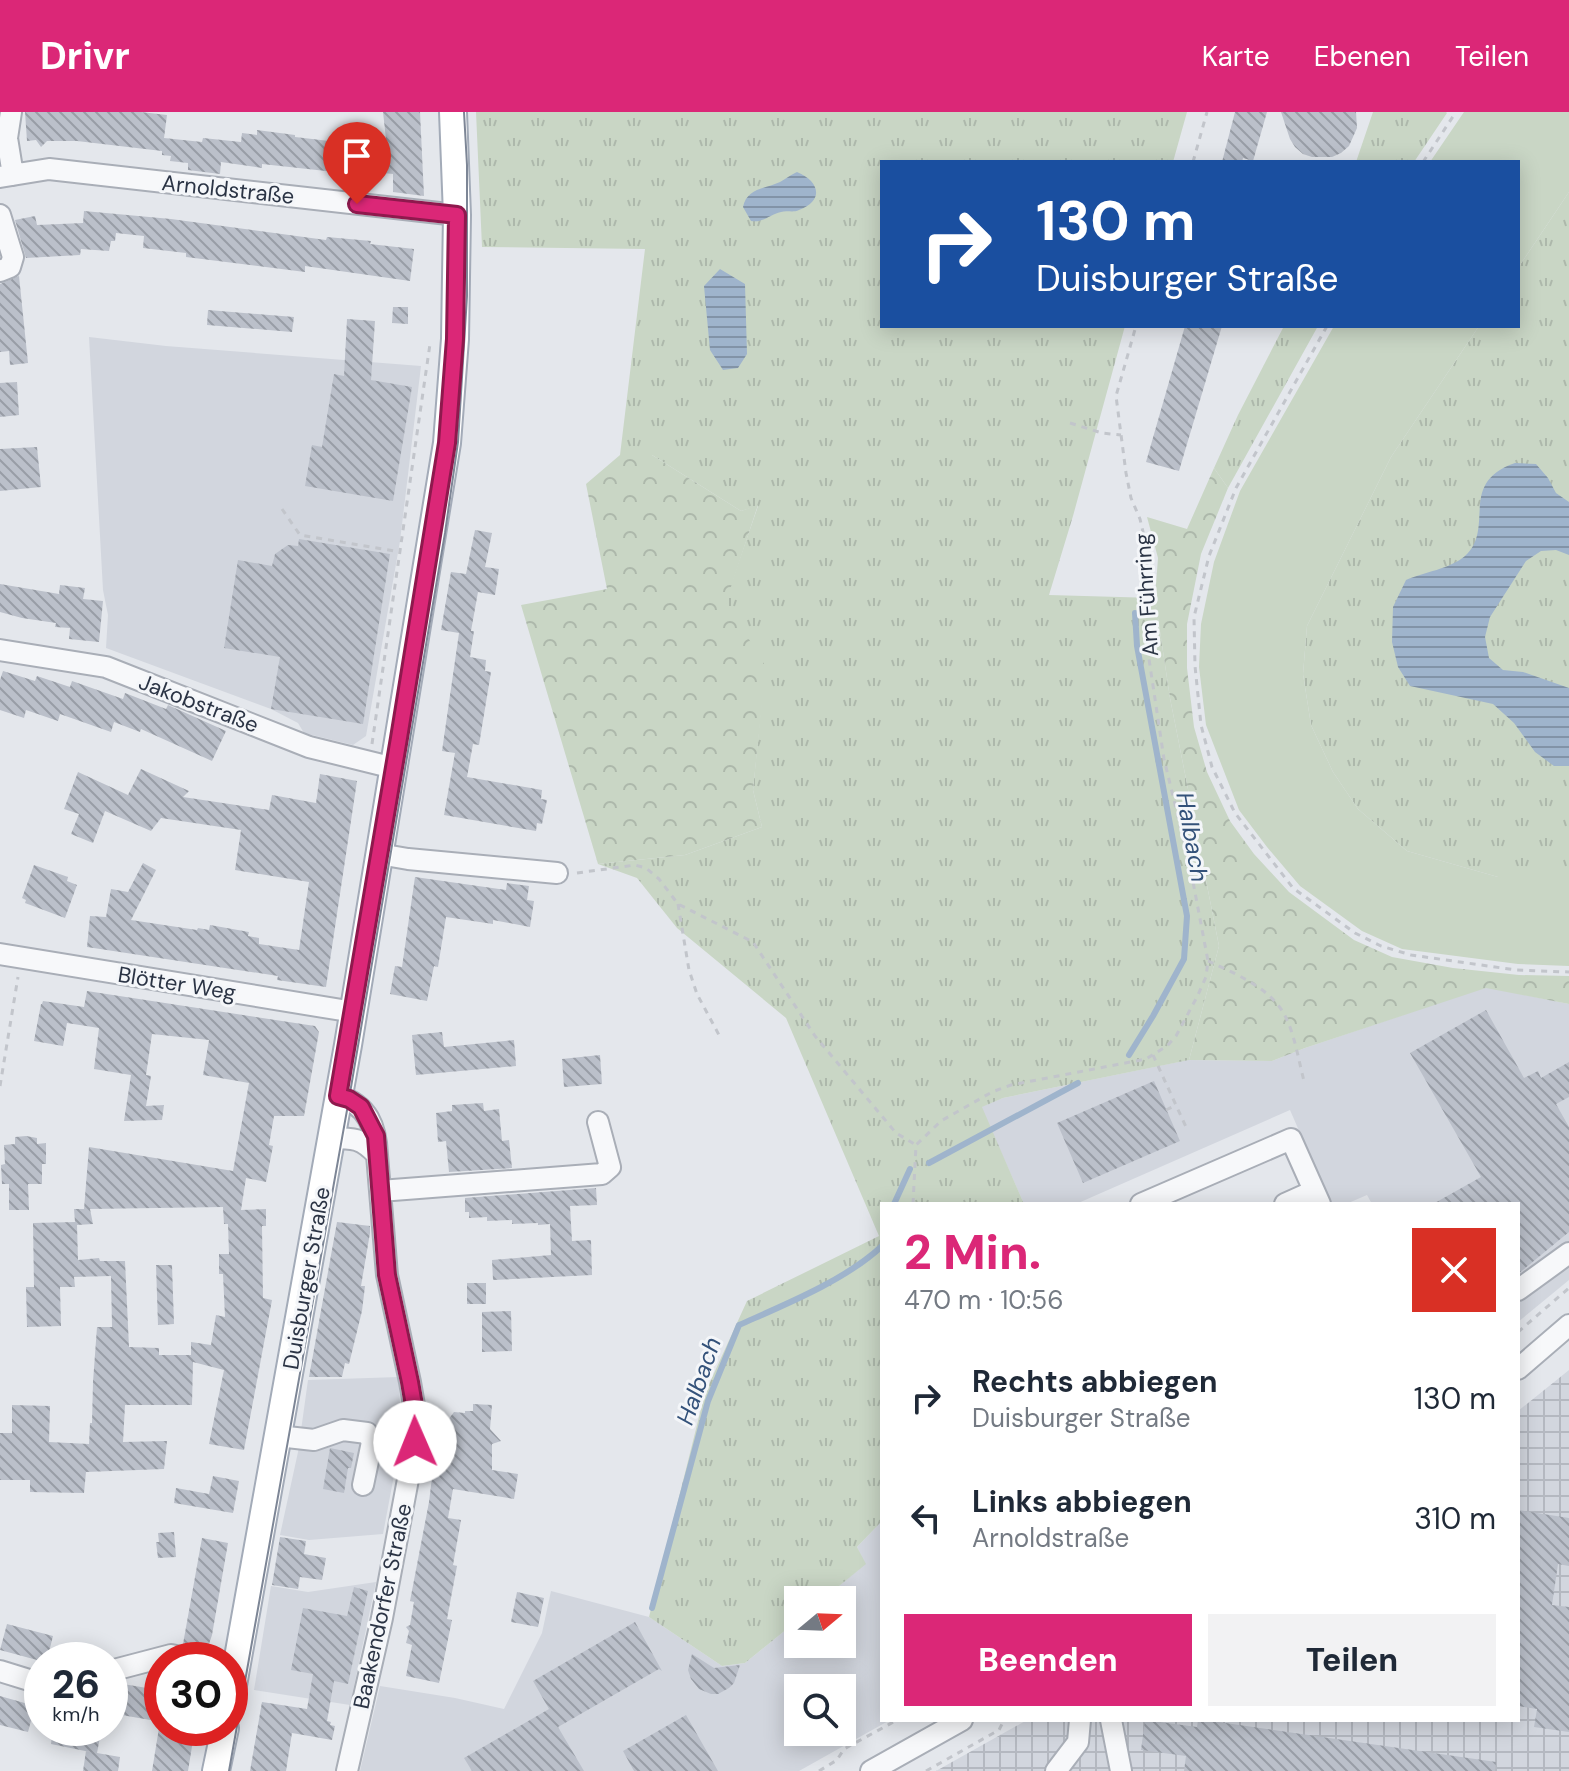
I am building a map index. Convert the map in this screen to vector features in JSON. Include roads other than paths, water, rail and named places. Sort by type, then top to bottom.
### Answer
[{"type":"main road","name":"Duisburger Straße","points":[[238,1642],[354,1012],[379,854],[382,765],[447,443],[455,339],[457,215],[453,112]]},
{"type":"main road","points":[[216,1771],[221,1746]]},
{"type":"street","points":[[7,176],[11,112]]},
{"type":"street","name":"Arnoldstraße","points":[[7,176],[49,169],[457,215]]},
{"type":"street","points":[[0,215],[13,257],[10,267],[0,271]]},
{"type":"street","name":"Jakobstraße","points":[[0,650],[106,667],[309,747],[382,765]]},
{"type":"street","points":[[379,854],[557,873]]},
{"type":"street","name":"Blötter Weg","points":[[0,954],[354,1012]]},
{"type":"street","name":"Baakendorfer Straße","points":[[338,1096],[361,1107],[376,1136],[387,1275],[415,1411],[415,1442],[382,1618],[347,1771]]},
{"type":"street","points":[[380,1191],[602,1174],[610,1167],[598,1122]]},
{"type":"street","points":[[331,1138],[359,1139],[377,1155]]},
{"type":"street","points":[[1146,1202],[1291,1139],[1317,1197],[1294,1202]]},
{"type":"street","points":[[1520,1289],[1569,1253]]},
{"type":"street","points":[[1520,1367],[1569,1325]]},
{"type":"street","points":[[278,1436],[314,1440],[343,1430],[367,1433],[372,1442],[363,1485]]},
{"type":"street","points":[[0,1671],[24,1678]]},
{"type":"street","points":[[871,1771],[958,1722]]},
{"type":"street","points":[[1056,1771],[1078,1742],[1080,1722]]},
{"type":"street","points":[[1111,1722],[1121,1771]]},
{"type":"water","points":[[797,172],[814,185],[816,196],[813,201],[797,211],[783,211],[763,220],[751,221],[743,207],[748,196]]},
{"type":"water","points":[[720,269],[745,284],[747,354],[738,368],[723,370],[710,350],[704,286]]},
{"type":"water","points":[[1515,463],[1536,464],[1556,493],[1569,502],[1569,555],[1556,550],[1541,551],[1526,561],[1490,617],[1485,637],[1489,658],[1503,670],[1523,672],[1569,688],[1569,766],[1554,766],[1535,752],[1514,723],[1493,704],[1410,686],[1398,667],[1392,642],[1393,607],[1406,580],[1465,556],[1474,545],[1478,532],[1482,494],[1487,482],[1497,472]]},
{"type":"waterway","name":"Halbach","points":[[1129,1055],[1184,959],[1187,916],[1137,646],[1135,613]]},
{"type":"waterway","name":"Halbach","points":[[929,1163],[1078,1083]]},
{"type":"waterway","name":"Halbach","points":[[895,1202],[910,1169]]},
{"type":"waterway","name":"Halbach","points":[[652,1608],[708,1401],[739,1325],[833,1281],[880,1248]]},
{"type":"tram line","points":[[229,1771],[349,1099],[458,442],[467,296],[464,112]]}]
